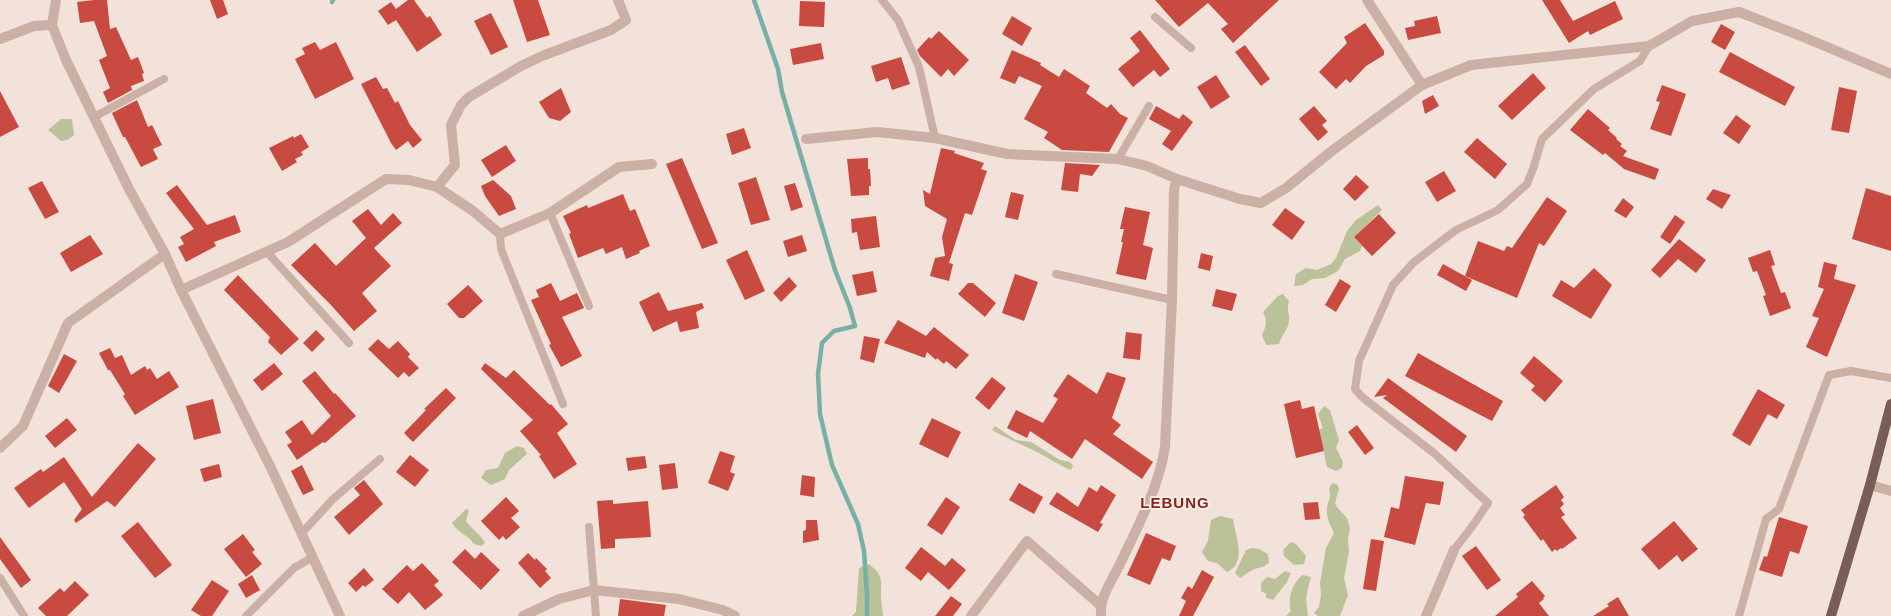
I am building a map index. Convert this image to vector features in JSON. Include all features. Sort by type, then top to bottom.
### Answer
[{"type":"main road","points":[[1831,616],[1870,485],[1891,404]]},
{"type":"street","points":[[56,0],[52,25],[66,60],[129,189],[165,254],[181,290],[270,466],[340,616]]},
{"type":"street","points":[[437,187],[455,165],[451,125],[461,105],[469,97],[521,66],[542,56],[611,30],[626,20],[618,0]]},
{"type":"street","points":[[1367,0],[1422,85]]},
{"type":"street","points":[[806,139],[877,132],[935,138],[1007,154],[1118,159],[1147,166],[1177,179],[1240,200],[1260,203],[1286,188],[1333,150],[1422,85],[1471,65],[1649,46],[1692,21],[1739,12],[1891,74]]},
{"type":"street","points":[[0,39],[34,26],[52,25]]},
{"type":"street","points":[[181,290],[288,242],[386,179],[409,180],[437,187],[473,211],[500,234],[550,213],[619,167],[652,164]]},
{"type":"street","points":[[1101,616],[1100,605],[1162,466],[1165,447],[1172,300],[1174,189],[1177,179]]},
{"type":"street","points":[[0,448],[23,426],[68,323],[165,254]]},
{"type":"street","points":[[1870,485],[1891,491]]},
{"type":"street","points":[[971,616],[1027,541],[1100,605]]},
{"type":"street","points":[[1426,616],[1454,550]]},
{"type":"street","points":[[523,616],[559,599],[594,590],[679,599],[723,610],[735,616]]},
{"type":"lane","points":[[882,0],[898,20],[919,67],[935,138]]},
{"type":"lane","points":[[1155,17],[1191,48]]},
{"type":"lane","points":[[1454,550],[1488,503],[1436,454],[1362,398],[1354,389],[1359,361],[1393,285],[1420,257],[1456,230],[1498,210],[1527,184],[1542,139],[1594,89],[1640,61],[1649,46]]},
{"type":"lane","points":[[94,117],[164,78]]},
{"type":"lane","points":[[1118,159],[1149,106]]},
{"type":"lane","points":[[550,213],[589,306]]},
{"type":"lane","points":[[500,234],[502,249],[563,404]]},
{"type":"lane","points":[[267,252],[349,343]]},
{"type":"lane","points":[[1056,274],[1172,300]]},
{"type":"lane","points":[[1739,616],[1766,518],[1779,509],[1830,375],[1851,371],[1891,378]]},
{"type":"lane","points":[[301,534],[333,499],[380,459]]},
{"type":"lane","points":[[589,527],[596,616]]},
{"type":"lane","points":[[246,616],[294,568],[313,557]]},
{"type":"lane","points":[[0,578],[24,616]]},
{"type":"green space","points":[[61,119],[72,119],[74,135],[67,140],[61,141],[48,130]]},
{"type":"green space","points":[[1378,205],[1382,210],[1354,237],[1362,246],[1360,251],[1345,259],[1338,271],[1325,278],[1312,279],[1303,285],[1294,286],[1296,274],[1306,268],[1317,270],[1331,264],[1336,258],[1347,231],[1356,220]]},
{"type":"green space","points":[[1283,294],[1289,301],[1289,317],[1287,327],[1279,344],[1266,345],[1262,335],[1266,324],[1266,318],[1263,312],[1278,296]]},
{"type":"green space","points":[[1324,406],[1330,410],[1339,440],[1336,448],[1343,462],[1342,468],[1336,471],[1327,467],[1319,430],[1323,428],[1318,414]]},
{"type":"green space","points":[[995,426],[1016,440],[1031,442],[1060,460],[1070,462],[1073,466],[1071,470],[992,430]]},
{"type":"green space","points":[[517,446],[524,448],[527,454],[509,470],[505,479],[491,485],[481,478],[486,470],[498,468],[505,453]]},
{"type":"green space","points":[[1332,483],[1337,484],[1339,489],[1335,503],[1336,506],[1347,518],[1350,528],[1348,540],[1349,552],[1344,578],[1348,595],[1340,616],[1318,616],[1314,613],[1319,607],[1321,595],[1320,583],[1326,548],[1334,533],[1327,515],[1327,505],[1330,496],[1329,489]]},
{"type":"green space","points":[[466,509],[469,510],[466,521],[485,543],[481,546],[474,544],[452,523]]},
{"type":"green space","points":[[1220,516],[1233,519],[1239,548],[1237,562],[1233,568],[1227,572],[1217,563],[1208,561],[1202,552],[1208,541],[1211,520]]},
{"type":"green space","points":[[1291,542],[1296,544],[1306,556],[1304,564],[1294,565],[1284,556],[1283,550]]},
{"type":"green space","points":[[1252,548],[1259,549],[1268,554],[1269,563],[1263,567],[1254,569],[1240,578],[1235,573],[1246,550]]},
{"type":"green space","points":[[869,564],[874,568],[881,579],[883,616],[852,616],[856,612],[859,568]]},
{"type":"green space","points":[[1285,571],[1291,573],[1287,582],[1273,600],[1266,598],[1266,594],[1261,591],[1261,583],[1267,577],[1275,579]]},
{"type":"green space","points":[[1303,575],[1311,577],[1306,597],[1308,616],[1286,616],[1291,611],[1290,596],[1294,586]]},
{"type":"building","points":[[107,0],[110,29],[116,27],[131,60],[138,57],[144,73],[142,74],[144,81],[131,86],[132,90],[108,103],[103,92],[110,88],[99,60],[107,56],[94,21],[80,23],[77,2]]},
{"type":"building","points":[[210,0],[223,0],[228,14],[217,19]]},
{"type":"building","points":[[408,0],[414,0],[427,18],[430,16],[442,35],[417,52],[396,20],[388,25],[378,11],[391,2],[396,9]]},
{"type":"building","points":[[513,0],[538,0],[550,35],[527,42]]},
{"type":"building","points":[[1155,0],[1279,0],[1233,43],[1221,29],[1228,24],[1208,3],[1179,27]]},
{"type":"building","points":[[1542,0],[1560,0],[1573,21],[1615,1],[1623,19],[1590,35],[1588,31],[1569,43]]},
{"type":"building","points":[[800,1],[825,2],[824,27],[799,26]]},
{"type":"building","points":[[491,13],[508,47],[491,55],[474,21]]},
{"type":"building","points":[[1012,16],[1032,28],[1022,46],[1002,34]]},
{"type":"building","points":[[1437,16],[1441,33],[1408,40],[1405,28],[1415,26],[1414,21]]},
{"type":"building","points":[[1365,23],[1384,51],[1384,55],[1366,66],[1350,83],[1346,79],[1336,89],[1319,72],[1347,43],[1344,37]]},
{"type":"building","points":[[1721,24],[1735,32],[1725,50],[1711,42]]},
{"type":"building","points":[[1140,30],[1170,69],[1160,77],[1154,70],[1133,87],[1118,69],[1140,51],[1130,38]]},
{"type":"building","points":[[939,31],[969,60],[954,76],[948,69],[941,77],[920,56],[917,50],[929,37],[931,39]]},
{"type":"building","points":[[315,42],[320,50],[336,42],[354,79],[315,99],[295,59],[305,54],[302,48]]},
{"type":"building","points":[[821,43],[824,59],[793,65],[790,49]]},
{"type":"building","points":[[1245,45],[1270,79],[1261,86],[1235,52]]},
{"type":"building","points":[[1012,50],[1041,63],[1040,65],[1059,77],[1064,69],[1090,86],[1086,93],[1107,108],[1111,104],[1120,114],[1128,118],[1109,152],[1062,150],[1044,138],[1048,132],[1024,119],[1042,86],[1019,76],[1015,84],[1000,78]]},
{"type":"building","points":[[1730,52],[1795,87],[1785,106],[1719,72]]},
{"type":"building","points":[[901,57],[910,84],[892,90],[888,78],[876,82],[871,66]]},
{"type":"building","points":[[1533,73],[1546,88],[1512,120],[1498,106]]},
{"type":"building","points":[[1216,75],[1230,97],[1211,109],[1197,87]]},
{"type":"building","points":[[376,77],[383,89],[387,88],[395,103],[398,101],[410,125],[422,140],[413,148],[408,141],[396,150],[391,143],[361,84]]},
{"type":"building","points":[[1662,85],[1686,94],[1671,136],[1650,129],[1660,102],[1656,101]]},
{"type":"building","points":[[1839,87],[1857,91],[1849,133],[1831,130]]},
{"type":"building","points":[[561,88],[571,112],[560,121],[549,118],[539,102]]},
{"type":"building","points":[[0,91],[19,127],[0,137]]},
{"type":"building","points":[[1433,95],[1439,106],[1425,114],[1422,101]]},
{"type":"building","points":[[137,100],[148,127],[152,125],[162,145],[153,149],[158,159],[141,167],[125,137],[123,137],[112,113]]},
{"type":"building","points":[[1156,106],[1179,119],[1183,114],[1193,122],[1172,151],[1162,144],[1171,131],[1149,119]]},
{"type":"building","points":[[1314,106],[1327,121],[1322,125],[1328,132],[1318,141],[1299,119]]},
{"type":"building","points":[[1588,109],[1610,128],[1608,130],[1622,144],[1620,146],[1627,151],[1623,156],[1659,169],[1655,180],[1624,169],[1605,153],[1603,155],[1570,130]]},
{"type":"building","points":[[1736,115],[1751,126],[1739,144],[1723,133]]},
{"type":"building","points":[[744,128],[751,148],[732,155],[726,134]]},
{"type":"building","points":[[301,134],[309,147],[301,152],[303,155],[295,159],[297,162],[282,171],[269,148],[293,136],[294,138]]},
{"type":"building","points":[[1477,138],[1507,164],[1495,179],[1464,152]]},
{"type":"building","points":[[506,145],[516,161],[492,177],[481,160]]},
{"type":"building","points":[[941,148],[955,151],[954,153],[984,163],[981,169],[987,171],[972,215],[965,213],[949,263],[953,264],[949,281],[930,276],[935,258],[945,256],[942,237],[947,219],[925,206],[923,190],[930,194]]},
{"type":"building","points":[[682,158],[718,243],[702,249],[666,164]]},
{"type":"building","points":[[868,158],[871,186],[869,186],[869,195],[851,196],[847,159]]},
{"type":"building","points":[[1065,163],[1100,165],[1092,176],[1080,174],[1078,192],[1061,190]]},
{"type":"building","points":[[1444,171],[1456,191],[1437,202],[1425,182]]},
{"type":"building","points":[[1356,175],[1369,187],[1355,201],[1343,189]]},
{"type":"building","points":[[756,177],[770,220],[751,225],[738,183]]},
{"type":"building","points":[[493,180],[511,196],[516,209],[499,216],[485,196],[481,186]]},
{"type":"building","points":[[42,181],[59,212],[45,219],[28,188]]},
{"type":"building","points":[[795,183],[803,207],[791,211],[784,186]]},
{"type":"building","points":[[177,185],[207,225],[235,215],[241,232],[214,242],[216,246],[186,262],[178,247],[184,244],[180,237],[194,229],[166,193]]},
{"type":"building","points":[[1866,188],[1891,196],[1891,251],[1852,239]]},
{"type":"building","points":[[1713,189],[1731,195],[1722,209],[1706,199]]},
{"type":"building","points":[[1011,192],[1024,195],[1018,220],[1005,217]]},
{"type":"building","points":[[623,194],[630,211],[635,209],[650,246],[639,251],[640,253],[626,259],[622,247],[606,254],[603,248],[578,258],[569,234],[571,233],[563,216],[587,205],[588,208]]},
{"type":"building","points":[[1547,197],[1567,211],[1544,246],[1539,243],[1517,298],[1465,276],[1478,241],[1504,251],[1507,246],[1512,248]]},
{"type":"building","points":[[1623,198],[1634,207],[1626,218],[1614,211]]},
{"type":"building","points":[[1125,207],[1150,212],[1143,245],[1153,248],[1146,280],[1116,274],[1123,242],[1121,242],[1124,229],[1120,229]]},
{"type":"building","points":[[1285,208],[1305,222],[1292,240],[1272,225]]},
{"type":"building","points":[[368,209],[381,225],[393,213],[402,223],[374,248],[391,266],[362,293],[377,311],[354,331],[331,305],[291,265],[315,243],[336,266],[366,238],[352,221]]},
{"type":"building","points":[[1379,214],[1396,233],[1372,256],[1354,237]]},
{"type":"building","points":[[1675,215],[1685,222],[1670,244],[1660,237]]},
{"type":"building","points":[[876,216],[880,247],[860,250],[857,232],[852,233],[851,219]]},
{"type":"building","points":[[90,235],[103,254],[71,272],[60,253]]},
{"type":"building","points":[[802,235],[807,251],[788,257],[783,241]]},
{"type":"building","points":[[1679,239],[1706,260],[1696,273],[1678,259],[1660,278],[1651,270]]},
{"type":"building","points":[[747,250],[765,291],[745,300],[726,260]]},
{"type":"building","points":[[1770,250],[1775,265],[1771,266],[1781,293],[1785,292],[1791,308],[1770,316],[1763,296],[1766,295],[1757,271],[1753,272],[1748,258]]},
{"type":"building","points":[[1201,253],[1213,256],[1210,271],[1198,268]]},
{"type":"building","points":[[1824,262],[1837,265],[1834,279],[1856,285],[1827,357],[1806,347],[1819,318],[1812,316],[1824,289],[1818,287]]},
{"type":"building","points":[[1443,264],[1472,280],[1466,291],[1437,275]]},
{"type":"building","points":[[1594,268],[1612,285],[1591,319],[1552,296],[1561,280],[1574,288]]},
{"type":"building","points":[[873,271],[877,292],[857,296],[852,275]]},
{"type":"building","points":[[1015,274],[1038,282],[1024,321],[1002,313]]},
{"type":"building","points":[[238,275],[299,339],[281,355],[268,342],[270,337],[224,290]]},
{"type":"building","points":[[789,277],[797,286],[781,302],[773,293]]},
{"type":"building","points":[[1340,279],[1351,286],[1336,312],[1325,305]]},
{"type":"building","points":[[551,283],[560,301],[577,293],[584,308],[562,317],[582,356],[561,367],[549,345],[551,344],[531,300],[539,297],[536,290]]},
{"type":"building","points":[[968,283],[973,283],[996,303],[985,317],[958,294]]},
{"type":"building","points":[[468,285],[483,301],[464,318],[459,318],[447,304]]},
{"type":"building","points":[[1216,289],[1237,294],[1232,311],[1212,306]]},
{"type":"building","points":[[659,292],[668,311],[702,303],[704,308],[696,312],[699,328],[680,332],[677,321],[653,332],[639,302]]},
{"type":"building","points":[[898,320],[926,336],[934,327],[969,355],[956,369],[946,361],[944,364],[937,358],[936,360],[927,352],[925,358],[884,343]]},
{"type":"building","points":[[316,330],[325,339],[312,352],[303,343]]},
{"type":"building","points":[[1126,332],[1142,334],[1140,360],[1123,358]]},
{"type":"building","points":[[864,336],[880,339],[874,363],[860,359]]},
{"type":"building","points":[[378,339],[389,349],[398,341],[410,354],[408,357],[419,368],[409,377],[404,372],[398,378],[368,349]]},
{"type":"building","points":[[110,348],[115,358],[122,355],[131,375],[145,366],[147,370],[150,368],[157,379],[169,371],[179,387],[135,415],[123,396],[125,394],[110,370],[108,370],[99,353]]},
{"type":"building","points":[[1418,353],[1503,401],[1492,421],[1405,376]]},
{"type":"building","points":[[64,354],[77,361],[59,393],[48,386]]},
{"type":"building","points":[[1534,356],[1563,381],[1545,402],[1531,390],[1535,386],[1520,373]]},
{"type":"building","points":[[274,363],[283,374],[262,391],[253,380]]},
{"type":"building","points":[[485,363],[506,378],[514,370],[550,405],[551,404],[568,424],[557,433],[577,464],[554,479],[539,456],[541,455],[520,431],[533,420],[481,369]]},
{"type":"building","points":[[315,371],[334,394],[335,393],[356,416],[325,443],[323,442],[297,460],[287,445],[292,442],[285,432],[302,420],[312,435],[331,416],[302,381]]},
{"type":"building","points":[[1107,372],[1126,378],[1112,418],[1121,425],[1113,434],[1153,462],[1142,479],[1085,439],[1072,459],[1030,431],[1027,438],[1007,428],[1016,410],[1043,423],[1058,399],[1053,396],[1068,374],[1097,394]]},
{"type":"building","points":[[992,377],[1006,388],[989,410],[975,398]]},
{"type":"building","points":[[1388,378],[1467,436],[1456,452],[1383,398],[1387,395],[1374,397]]},
{"type":"building","points":[[446,388],[456,398],[413,442],[404,433],[426,410],[424,409]]},
{"type":"building","points":[[1758,389],[1785,405],[1777,419],[1768,414],[1750,446],[1732,435]]},
{"type":"building","points":[[213,399],[221,433],[194,440],[186,406]]},
{"type":"building","points":[[1300,400],[1302,409],[1314,406],[1324,451],[1296,458],[1284,404]]},
{"type":"building","points":[[67,418],[77,430],[55,448],[45,436]]},
{"type":"building","points":[[932,418],[961,432],[948,458],[919,444]]},
{"type":"building","points":[[1357,425],[1374,448],[1365,455],[1348,432]]},
{"type":"building","points":[[138,443],[156,459],[115,507],[107,501],[76,523],[74,520],[82,509],[64,482],[29,508],[14,488],[41,469],[43,472],[64,457],[92,497]]},
{"type":"building","points":[[720,451],[735,456],[730,472],[735,474],[728,491],[708,483]]},
{"type":"building","points":[[410,455],[429,470],[415,487],[396,472]]},
{"type":"building","points":[[645,456],[647,468],[628,471],[626,458]]},
{"type":"building","points":[[675,463],[678,488],[662,490],[659,465]]},
{"type":"building","points":[[219,464],[222,477],[204,482],[200,469]]},
{"type":"building","points":[[302,465],[314,490],[303,495],[291,471]]},
{"type":"building","points":[[802,475],[815,477],[814,497],[800,495]]},
{"type":"building","points":[[1405,476],[1444,482],[1440,505],[1426,503],[1415,545],[1384,537],[1391,507],[1399,509]]},
{"type":"building","points":[[364,480],[383,504],[349,535],[334,517],[360,495],[354,488]]},
{"type":"building","points":[[1019,483],[1043,497],[1034,514],[1009,500]]},
{"type":"building","points":[[1101,485],[1116,495],[1100,523],[1103,524],[1098,532],[1049,504],[1057,492],[1078,507],[1089,487],[1097,492]]},
{"type":"building","points":[[1556,485],[1564,497],[1561,500],[1564,504],[1560,508],[1565,515],[1561,517],[1577,538],[1562,549],[1561,548],[1557,551],[1555,549],[1552,552],[1543,539],[1541,541],[1523,517],[1525,515],[1521,510]]},
{"type":"building","points":[[506,497],[519,511],[511,518],[520,527],[506,540],[503,536],[499,540],[481,521]]},
{"type":"building","points":[[946,497],[960,507],[942,535],[927,525]]},
{"type":"building","points":[[613,500],[613,504],[648,501],[651,537],[615,539],[615,548],[601,549],[597,501]]},
{"type":"building","points":[[1318,502],[1320,519],[1305,520],[1303,503]]},
{"type":"building","points":[[1779,517],[1808,526],[1799,554],[1790,551],[1782,577],[1759,570],[1764,556],[1767,557]]},
{"type":"building","points":[[806,520],[817,520],[819,540],[803,543],[803,531],[806,530]]},
{"type":"building","points":[[1674,521],[1698,549],[1682,562],[1677,555],[1659,570],[1641,549]]},
{"type":"building","points":[[138,522],[172,565],[155,578],[121,536]]},
{"type":"building","points":[[1146,533],[1176,546],[1170,561],[1162,558],[1150,585],[1127,575]]},
{"type":"building","points":[[243,534],[255,550],[252,552],[262,564],[246,577],[224,549]]},
{"type":"building","points":[[0,537],[31,580],[21,588],[0,559]]},
{"type":"building","points":[[1371,539],[1384,541],[1376,591],[1363,589]]},
{"type":"building","points":[[1476,546],[1501,580],[1487,590],[1462,556]]},
{"type":"building","points":[[921,547],[945,566],[952,558],[966,570],[949,590],[928,572],[921,581],[905,568]]},
{"type":"building","points":[[465,549],[475,559],[481,552],[500,570],[481,590],[452,562]]},
{"type":"building","points":[[528,553],[535,560],[536,558],[547,569],[545,571],[551,578],[540,588],[518,563]]},
{"type":"building","points":[[422,563],[439,581],[434,585],[443,595],[425,610],[409,592],[398,604],[382,589],[407,565],[413,571]]},
{"type":"building","points":[[364,568],[374,580],[365,587],[363,585],[356,592],[348,583]]},
{"type":"building","points":[[1202,570],[1214,577],[1193,616],[1179,616],[1186,601],[1181,598],[1188,586],[1192,589]]},
{"type":"building","points":[[252,575],[260,590],[246,598],[238,584]]},
{"type":"building","points":[[212,580],[229,591],[212,616],[201,616],[191,610]]},
{"type":"building","points":[[75,581],[89,595],[67,616],[46,616],[38,608],[60,588],[64,592]]},
{"type":"building","points":[[1532,581],[1545,596],[1539,603],[1549,616],[1495,616],[1518,597],[1516,594]]},
{"type":"building","points":[[951,596],[962,604],[953,616],[935,616]]},
{"type":"building","points":[[1618,597],[1629,616],[1593,616],[1609,606],[1607,604]]},
{"type":"building","points":[[620,599],[666,605],[664,616],[618,616]]},
{"type":"waterway","points":[[754,0],[778,69],[782,92],[835,270],[850,308],[855,326],[834,331],[822,343],[818,374],[820,414],[832,465],[858,524],[864,551],[867,616]]},
{"type":"district","name":"LEBUNG","points":[[1175,503]]}]
